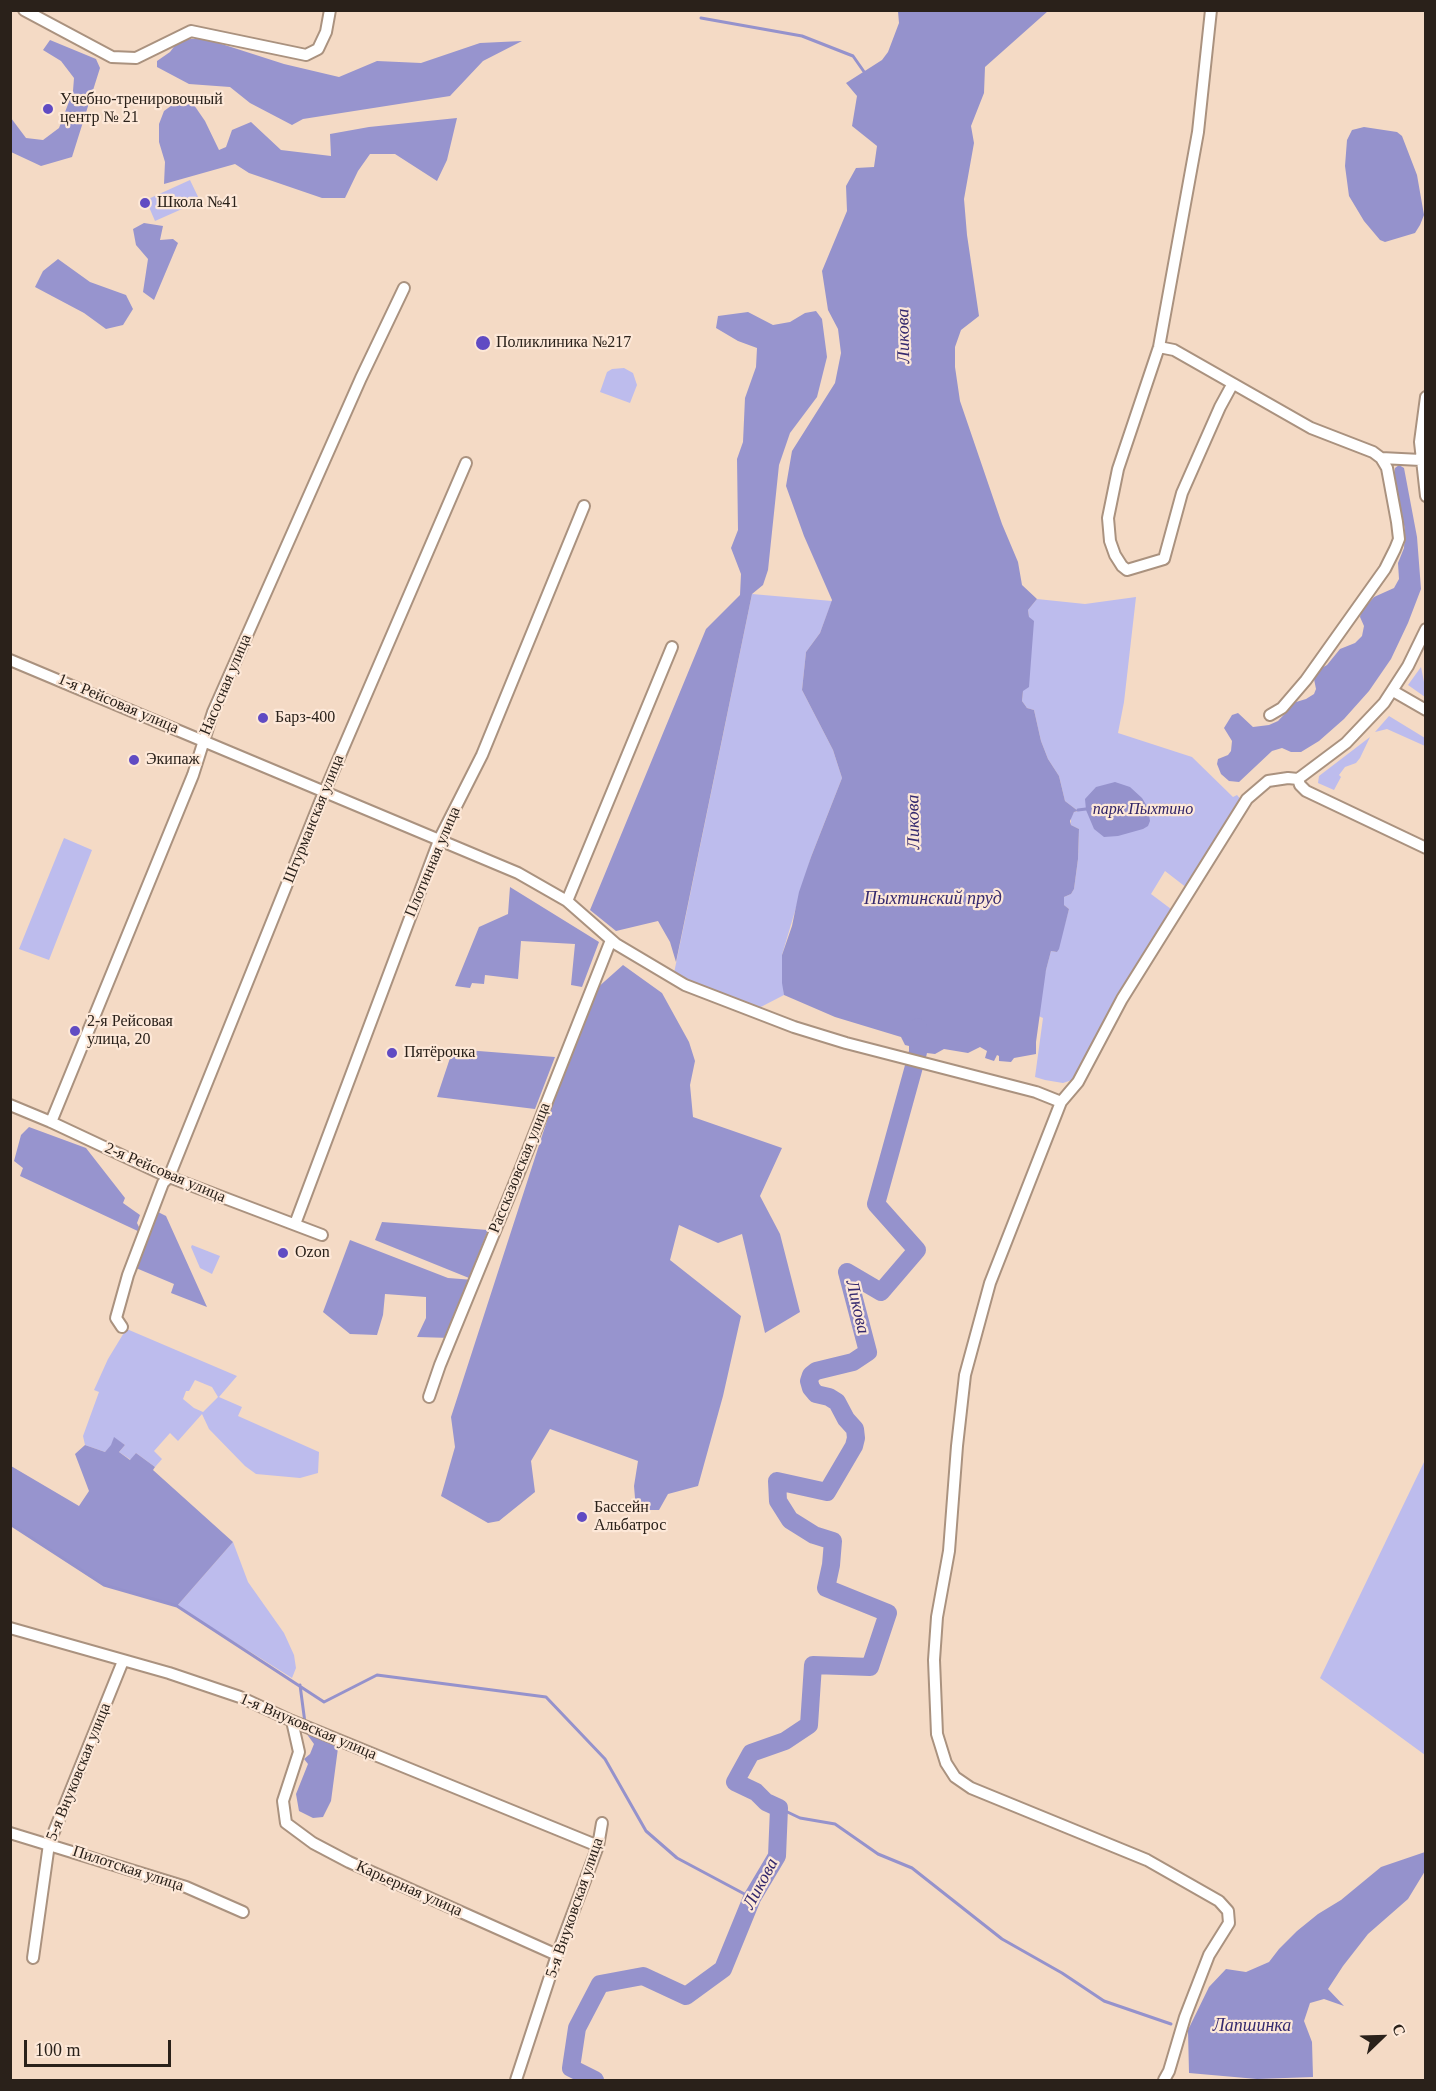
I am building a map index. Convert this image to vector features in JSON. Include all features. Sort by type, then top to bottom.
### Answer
[{"type":"street","points":[[24,10],[112,57],[136,58],[191,31],[306,55],[318,49],[326,32],[330,10]]},
{"type":"street","points":[[1211,10],[1198,132],[1159,347],[1118,469],[1108,518],[1110,541],[1115,555],[1122,567],[1127,570],[1164,559],[1182,493],[1220,406],[1232,385]]},
{"type":"street","name":"Насосная улица","points":[[51,1122],[193,775],[213,712],[361,378],[404,288]]},
{"type":"street","points":[[1159,347],[1173,350],[1311,428],[1373,452],[1381,458],[1387,468],[1399,539],[1395,549],[1385,569],[1306,680],[1282,708],[1270,715]]},
{"type":"street","points":[[1425,397],[1420,442],[1425,496]]},
{"type":"street","points":[[1381,458],[1421,460]]},
{"type":"street","name":"Штурманская улица","points":[[122,1327],[116,1318],[128,1275],[163,1183],[169,1177],[325,791],[466,463]]},
{"type":"street","name":"Плотинная улица","points":[[295,1224],[440,838],[482,755],[584,506]]},
{"type":"street","points":[[1164,2080],[1209,1955],[1229,1923],[1228,1911],[1220,1901],[1147,1860],[971,1788],[956,1777],[946,1763],[937,1734],[934,1660],[937,1617],[949,1551],[965,1375],[990,1283],[1061,1102],[1078,1082],[1122,999],[1247,799],[1268,782],[1287,778],[1298,779],[1354,735],[1393,691],[1408,666],[1425,629]]},
{"type":"street","points":[[567,901],[672,647]]},
{"type":"street","name":"1-я Рейсовая улица","points":[[10,660],[440,838],[518,873],[567,901],[611,940],[685,985],[794,1027],[898,1057],[1036,1092],[1061,1102]]},
{"type":"street","points":[[1393,691],[1425,710]]},
{"type":"street","points":[[1298,779],[1306,791],[1425,848]]},
{"type":"street","name":"Рассказовская улица","points":[[429,1397],[611,940]]},
{"type":"street","name":"2-я Рейсовая улица","points":[[10,1105],[169,1177],[322,1235]]},
{"type":"street","name":"1-я Внуковская улица","points":[[10,1628],[169,1673],[240,1697],[292,1721],[598,1846]]},
{"type":"street","name":"5-я Внуковская улица","points":[[33,1958],[49,1844],[123,1660]]},
{"type":"street","name":"Карьерная улица","points":[[292,1721],[299,1752],[282,1801],[286,1823],[313,1843],[349,1862],[557,1955]]},
{"type":"street","name":"5-я Внуковская улица","points":[[516,2080],[557,1955],[598,1846],[602,1823]]},
{"type":"street","name":"Пилотская улица","points":[[10,1833],[186,1887],[243,1912]]},
{"type":"green space","points":[[190,180],[200,201],[155,221],[146,200]]},
{"type":"green space","points":[[624,368],[633,373],[637,385],[630,403],[600,392],[607,372]]},
{"type":"green space","points":[[752,594],[832,601],[820,633],[806,652],[802,690],[833,750],[842,778],[811,857],[782,955],[784,995],[753,1011],[673,978]]},
{"type":"green space","name":"парк Пыхтино","points":[[1136,597],[1124,702],[1118,733],[1192,757],[1233,797],[1237,795],[1243,802],[1187,888],[1165,871],[1151,894],[1171,909],[1072,1080],[1063,1083],[1045,1080],[1035,1077],[1043,1018],[1034,1014],[1051,951],[1057,952],[1069,909],[1064,905],[1064,897],[1071,894],[1074,889],[1079,829],[1071,825],[1071,817],[1074,812],[1078,811],[1065,801],[1059,776],[1048,759],[1041,741],[1034,710],[1027,708],[1022,701],[1028,610],[1037,599],[1085,604]]},
{"type":"green space","points":[[1421,667],[1425,687],[1425,697],[1408,685]]},
{"type":"green space","points":[[1389,716],[1425,738],[1425,746],[1387,729],[1375,732]]},
{"type":"green space","points":[[1370,737],[1356,763],[1345,767],[1339,775],[1341,777],[1334,790],[1318,783],[1319,776]]},
{"type":"green space","points":[[64,838],[92,850],[49,960],[19,949]]},
{"type":"green space","points":[[192,1245],[220,1256],[212,1274],[200,1268]]},
{"type":"green space","points":[[122,1327],[237,1376],[219,1397],[242,1407],[238,1416],[319,1452],[318,1473],[300,1478],[256,1474],[245,1466],[209,1429],[202,1414],[178,1441],[170,1433],[154,1451],[162,1459],[155,1467],[136,1453],[131,1460],[119,1452],[125,1445],[114,1438],[112,1445],[105,1452],[85,1445],[83,1436],[99,1392],[94,1390],[108,1359],[125,1331]],"holes":[[[195,1380],[212,1387],[218,1397],[203,1412],[183,1399]]]},
{"type":"green space","points":[[1425,1460],[1426,1755],[1320,1678]]},
{"type":"green space","points":[[233,1542],[248,1582],[284,1633],[294,1655],[296,1668],[292,1678],[177,1606]]},
{"type":"shaded area","points":[[203,38],[284,64],[339,77],[377,61],[421,63],[480,43],[522,41],[483,61],[450,96],[303,119],[292,125],[250,103],[230,87],[189,84],[157,67],[157,61],[170,52],[179,40]]},
{"type":"shaded area","points":[[50,40],[96,59],[100,68],[72,157],[41,166],[11,152],[11,118],[26,138],[43,140],[59,128],[73,91],[74,78],[61,61],[43,50]]},
{"type":"shaded area","points":[[175,103],[194,105],[205,121],[219,150],[226,147],[232,130],[251,122],[281,150],[331,156],[330,134],[369,127],[457,118],[447,160],[437,181],[395,154],[370,154],[358,171],[345,198],[322,198],[249,173],[235,164],[164,184],[165,162],[159,142],[159,124],[164,111]]},
{"type":"shaded area","points":[[144,223],[163,226],[160,240],[173,239],[178,243],[154,300],[143,292],[148,259],[136,245],[133,229]]},
{"type":"shaded area","points":[[58,259],[90,282],[126,295],[133,309],[123,325],[106,329],[84,313],[35,287],[43,271]]},
{"type":"shaded area","points":[[816,311],[822,319],[827,357],[817,397],[790,433],[779,465],[768,570],[763,585],[752,594],[676,962],[670,942],[658,921],[616,931],[590,910],[706,629],[740,595],[741,574],[731,548],[738,530],[737,459],[743,442],[745,398],[756,367],[757,348],[738,341],[716,328],[718,316],[748,312],[773,325],[790,322],[805,313]]},
{"type":"shaded area","points":[[1399,465],[1404,468],[1417,537],[1421,589],[1391,659],[1369,691],[1344,719],[1319,741],[1301,752],[1291,752],[1282,748],[1272,751],[1239,782],[1229,781],[1221,774],[1217,764],[1218,759],[1228,755],[1231,751],[1232,741],[1224,728],[1232,715],[1238,713],[1253,727],[1269,725],[1278,721],[1296,702],[1314,694],[1316,689],[1314,679],[1318,670],[1327,665],[1340,649],[1355,643],[1362,636],[1364,626],[1360,617],[1361,612],[1374,597],[1394,588],[1399,579],[1398,563],[1404,548],[1405,530],[1394,473],[1395,468]]},
{"type":"shaded area","points":[[510,887],[599,942],[582,987],[571,985],[575,944],[521,941],[518,979],[485,975],[484,984],[472,983],[470,988],[455,986],[479,927],[508,914]]},
{"type":"shaded area","points":[[623,965],[662,993],[689,1042],[695,1061],[690,1085],[693,1117],[782,1148],[760,1196],[780,1234],[800,1312],[765,1333],[742,1234],[718,1243],[679,1225],[670,1260],[741,1316],[723,1396],[698,1486],[668,1494],[659,1510],[636,1510],[634,1486],[638,1461],[550,1429],[531,1461],[535,1492],[499,1521],[488,1523],[441,1496],[455,1447],[451,1417],[587,997]]},
{"type":"shaded area","points":[[453,1049],[555,1057],[535,1109],[437,1097]]},
{"type":"shaded area","points":[[29,1127],[86,1148],[125,1198],[123,1203],[140,1215],[137,1223],[142,1233],[20,1176],[23,1168],[14,1161],[21,1135]]},
{"type":"shaded area","points":[[158,1212],[166,1216],[207,1307],[171,1293],[174,1284],[136,1268]]},
{"type":"shaded area","points":[[382,1222],[488,1230],[469,1278],[375,1240]]},
{"type":"shaded area","points":[[350,1240],[448,1278],[474,1280],[451,1338],[417,1337],[426,1318],[426,1297],[385,1294],[383,1315],[377,1335],[350,1334],[323,1312]]},
{"type":"shaded area","points":[[114,1437],[125,1445],[119,1452],[130,1460],[136,1453],[155,1467],[153,1470],[233,1542],[177,1606],[104,1585],[11,1524],[11,1466],[79,1506],[89,1491],[75,1454],[85,1445],[105,1452]]},
{"type":"water","name":"Пыхтинский пруд","points":[[898,11],[1048,11],[985,67],[984,93],[971,126],[974,143],[964,199],[979,316],[961,330],[955,347],[955,367],[960,401],[1002,524],[1018,562],[1022,585],[1037,599],[1028,610],[1029,617],[1034,621],[1029,687],[1023,691],[1022,701],[1027,708],[1034,710],[1041,741],[1048,759],[1059,776],[1065,801],[1078,811],[1074,812],[1070,821],[1071,825],[1079,829],[1074,889],[1071,894],[1064,897],[1064,905],[1069,909],[1059,949],[1057,952],[1051,951],[1046,970],[1036,1054],[1014,1058],[1011,1062],[999,1061],[997,1055],[994,1061],[985,1058],[987,1051],[980,1047],[968,1053],[944,1049],[935,1054],[918,1052],[913,1047],[905,1045],[901,1037],[835,1017],[784,995],[782,983],[782,955],[792,926],[799,892],[842,778],[833,750],[802,690],[806,652],[820,633],[832,600],[804,536],[786,486],[792,451],[835,383],[841,353],[838,329],[828,310],[822,271],[847,211],[846,186],[856,168],[874,167],[877,146],[852,126],[857,96],[846,83],[882,60],[888,52],[899,23]]},
{"type":"water","points":[[1364,127],[1397,132],[1402,136],[1417,175],[1424,215],[1415,233],[1385,242],[1380,240],[1364,221],[1349,196],[1345,166],[1347,140],[1352,130]]},
{"type":"water","points":[[1115,782],[1130,787],[1142,798],[1148,808],[1150,821],[1143,829],[1118,836],[1104,837],[1094,829],[1086,810],[1085,799],[1096,787]]},
{"type":"water","points":[[306,1733],[318,1735],[338,1748],[331,1801],[323,1817],[313,1818],[299,1811],[296,1794],[308,1764],[304,1759],[310,1754],[314,1744]]},
{"type":"water","name":"Лапшинка","points":[[1425,1852],[1425,1871],[1408,1899],[1368,1934],[1328,1989],[1344,2006],[1324,1999],[1310,2003],[1304,2021],[1312,2042],[1313,2077],[1257,2079],[1189,2073],[1188,2030],[1209,1987],[1226,1969],[1246,1972],[1269,1962],[1297,1931],[1318,1914],[1341,1900],[1381,1867]]},
{"type":"waterway","points":[[701,18],[802,36],[853,56],[867,76]]},
{"type":"waterway","points":[[1078,810],[1086,809]]},
{"type":"waterway","name":"Ликова","points":[[595,2080],[571,2068],[577,2028],[600,1984],[643,1976],[686,1996],[723,1969],[752,1898],[777,1856],[779,1808],[766,1802],[756,1792],[735,1782],[751,1753],[785,1741],[809,1725],[813,1665],[870,1667],[888,1613],[826,1588],[833,1541],[814,1535],[790,1520],[778,1501],[777,1481],[827,1492],[854,1446],[855,1429],[846,1419],[837,1402],[829,1397],[816,1394],[809,1381],[811,1375],[816,1371],[853,1362],[868,1352],[847,1272],[881,1292],[917,1250],[876,1204],[918,1052],[918,1027]]},
{"type":"waterway","points":[[10,1524],[104,1585],[177,1606],[324,1702],[377,1675],[546,1697],[605,1759],[646,1831],[677,1858],[752,1898]]},
{"type":"waterway","points":[[300,1685],[305,1723]]},
{"type":"waterway","points":[[779,1808],[800,1818],[835,1824],[878,1854],[912,1868],[1002,1939],[1062,1973],[1104,2001],[1171,2024]]},
{"type":"place","name":"Учебно-тренировочный центр № 21","points":[[48,109]]},
{"type":"place","name":"Школа №41","points":[[145,203]]},
{"type":"place","name":"Поликлиника №217","points":[[483,343]]},
{"type":"place","name":"Барз-400","points":[[263,718]]},
{"type":"place","name":"Экипаж","points":[[134,760]]},
{"type":"place","name":"2-я Рейсовая улица, 20","points":[[75,1031]]},
{"type":"place","name":"Пятёрочка","points":[[392,1053]]},
{"type":"place","name":"Ozon","points":[[283,1253]]},
{"type":"place","name":"Бассейн Альбатрос","points":[[582,1517]]}]
